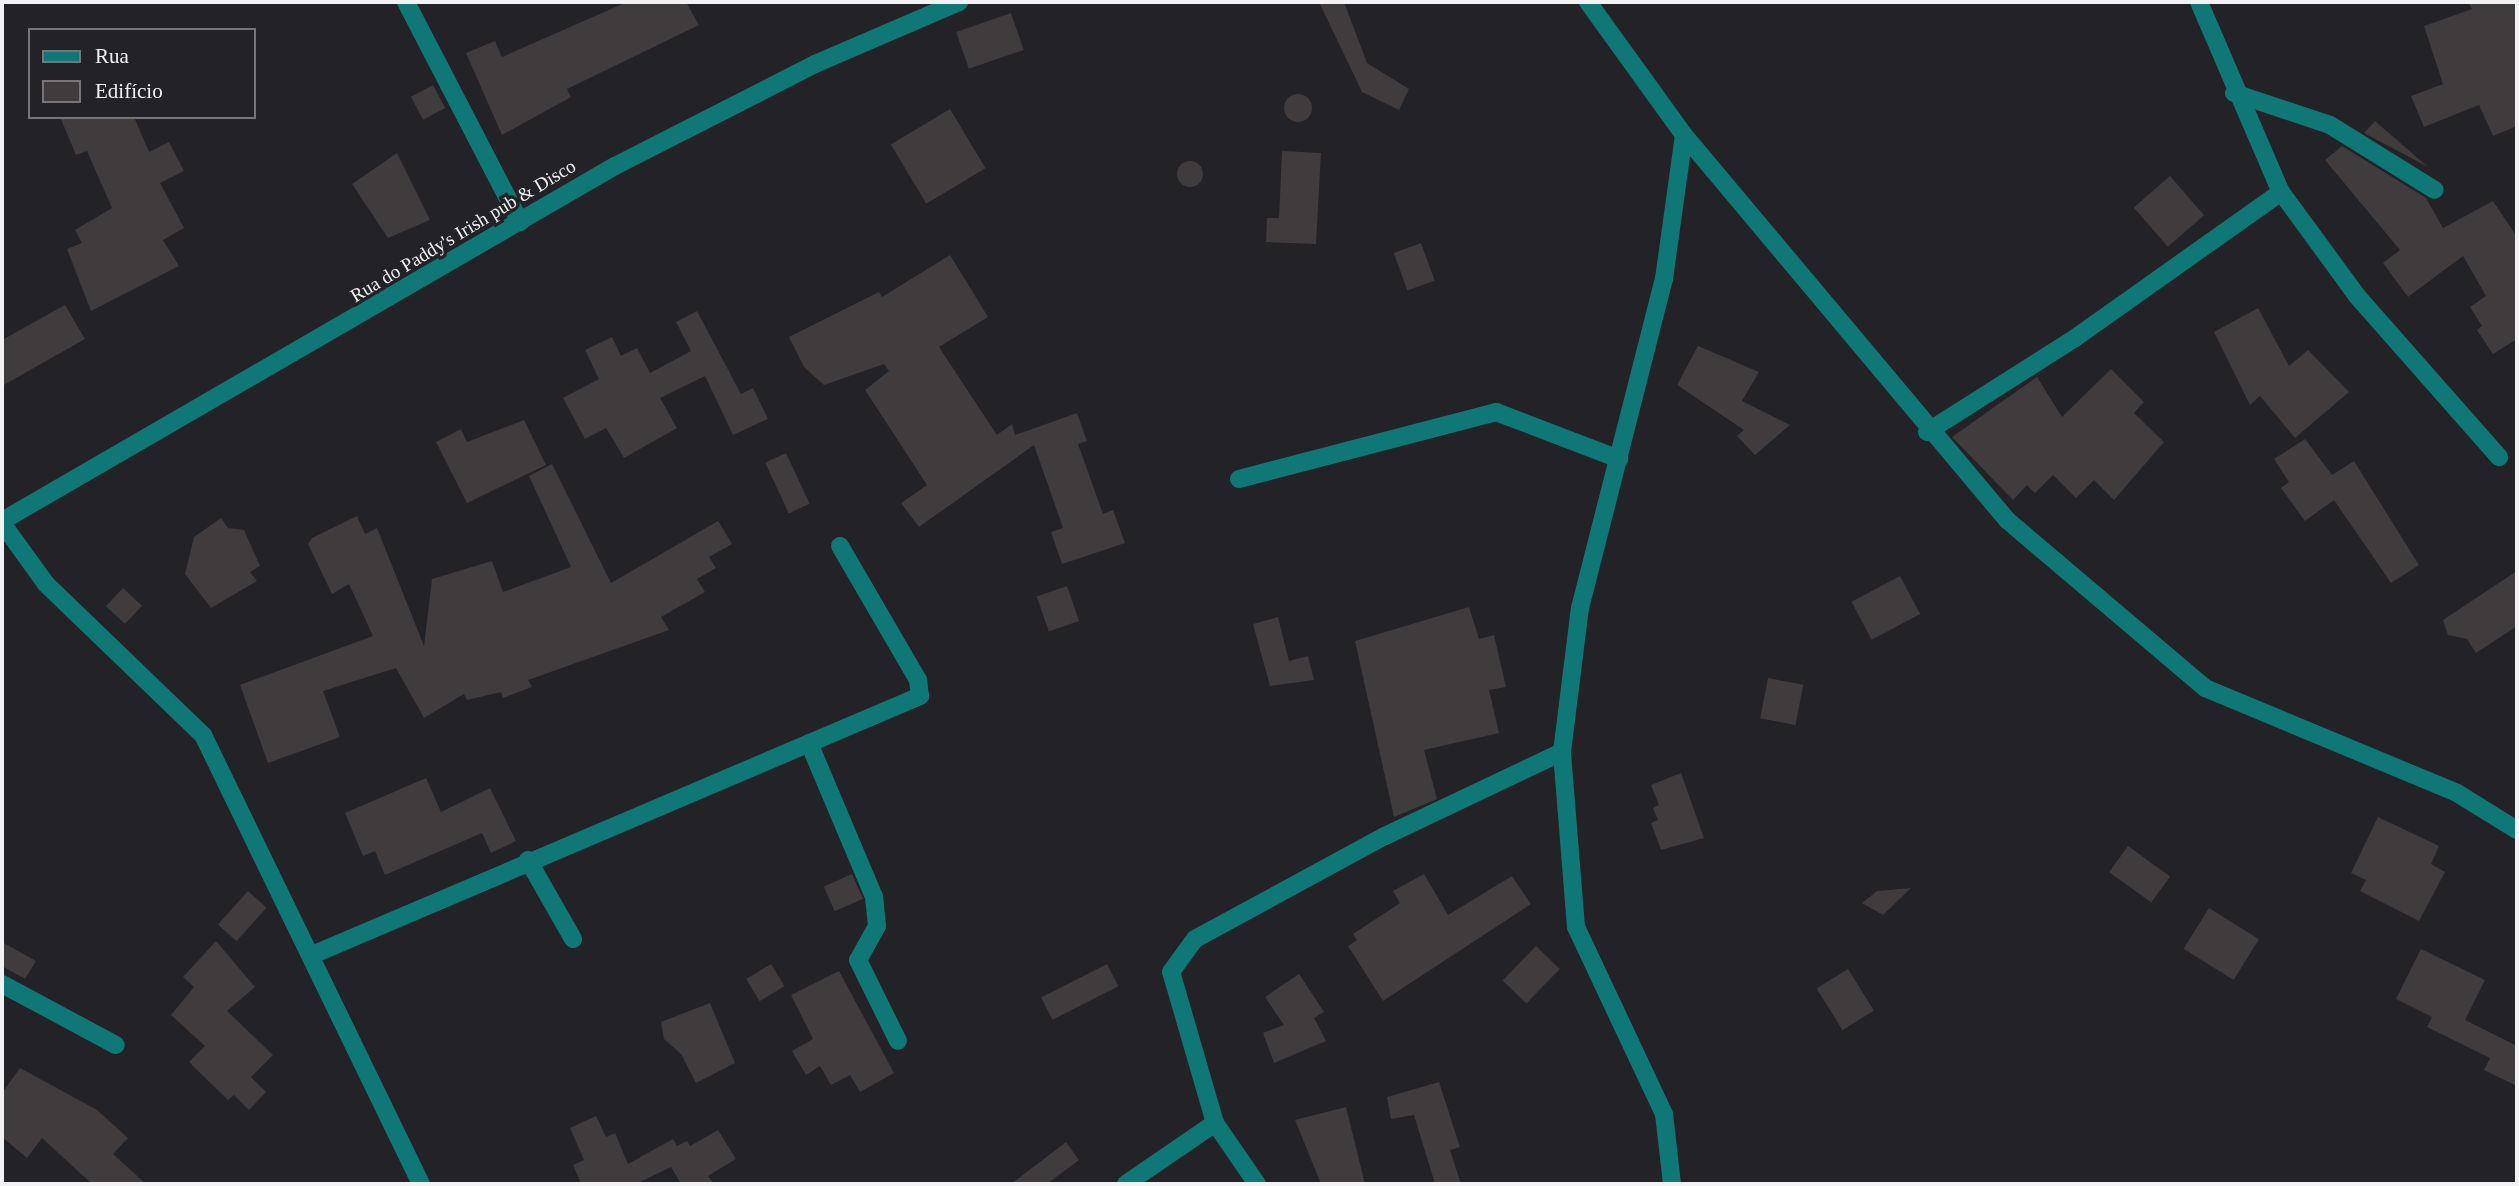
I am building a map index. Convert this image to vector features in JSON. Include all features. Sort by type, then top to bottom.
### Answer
[{"type":"street","points":[[406,2],[520,222]]},
{"type":"street","name":"Rua do Paddy's Irish pub & Disco","points":[[2,522],[520,222],[815,64],[959,2]]},
{"type":"street","points":[[1588,2],[1684,135],[1927,432],[2007,520],[2205,688],[2458,793],[2517,830]]},
{"type":"street","points":[[2199,2],[2234,93],[2281,192],[2357,296],[2499,457]]},
{"type":"street","points":[[2234,93],[2330,125],[2435,190]]},
{"type":"street","points":[[1672,1184],[1664,1114],[1576,927],[1562,752],[1580,608],[1664,279],[1684,135]]},
{"type":"street","points":[[1927,432],[2075,338],[2281,192]]},
{"type":"street","points":[[1239,479],[1496,412],[1619,459]]},
{"type":"street","points":[[2,522],[46,584],[203,735],[421,1184]]},
{"type":"street","points":[[312,955],[528,860],[920,696],[922,690],[840,546]]},
{"type":"street","points":[[809,743],[874,897],[877,926],[858,960],[898,1041]]},
{"type":"street","points":[[1257,1184],[1216,1123],[1171,972],[1195,939],[1385,836],[1562,752]]},
{"type":"street","points":[[528,860],[573,939]]},
{"type":"street","points":[[2,984],[116,1045]]},
{"type":"street","points":[[1126,1184],[1216,1123]]},
{"type":"building","points":[[627,2],[686,2],[699,25],[567,89],[571,97],[502,135],[466,53],[495,41],[502,57]]},
{"type":"building","points":[[1319,2],[1344,2],[1367,63],[1409,89],[1399,110],[1362,92]]},
{"type":"building","points":[[2468,2],[2517,2],[2517,126],[2493,136],[2479,105],[2424,127],[2411,96],[2443,84],[2424,26],[2472,9]]},
{"type":"building","points":[[1011,13],[1024,50],[969,69],[956,32]]},
{"type":"building","points":[[433,85],[445,108],[423,120],[411,97]]},
{"type":"building","points":[[1298,94],[1308,98],[1312,108],[1308,118],[1298,122],[1288,118],[1284,108],[1288,98]]},
{"type":"building","points":[[950,109],[986,168],[926,204],[891,145]]},
{"type":"building","points":[[61,119],[135,119],[149,152],[169,142],[184,171],[160,183],[184,228],[163,240],[179,266],[91,311],[67,249],[82,243],[75,230],[112,208],[87,151],[76,155]]},
{"type":"building","points":[[2375,121],[2428,167],[2364,133]]},
{"type":"building","points":[[2342,146],[2426,198],[2443,228],[2493,201],[2517,237],[2517,339],[2493,354],[2477,330],[2482,326],[2470,307],[2486,296],[2463,256],[2408,297],[2383,263],[2400,250],[2325,160]]},
{"type":"building","points":[[1282,151],[1321,153],[1316,244],[1266,242],[1267,218],[1279,218]]},
{"type":"building","points":[[397,153],[430,220],[388,238],[352,184]]},
{"type":"building","points":[[1190,161],[1199,165],[1203,174],[1199,183],[1190,187],[1181,183],[1177,174],[1181,165]]},
{"type":"building","points":[[2170,176],[2204,215],[2168,247],[2134,207]]},
{"type":"building","points":[[1421,243],[1435,281],[1407,291],[1394,253]]},
{"type":"building","points":[[950,255],[988,317],[939,347],[997,435],[1012,424],[1015,435],[1077,413],[1087,441],[1078,444],[1103,514],[1113,510],[1125,543],[1062,564],[1051,532],[1063,528],[1034,445],[919,527],[901,503],[927,485],[865,390],[889,371],[884,364],[824,385],[804,367],[789,337],[879,292],[882,297]]},
{"type":"building","points":[[65,305],[85,339],[2,386],[2,340]]},
{"type":"building","points":[[2258,308],[2289,366],[2308,350],[2349,392],[2295,438],[2260,396],[2250,405],[2214,332]]},
{"type":"building","points":[[697,311],[741,394],[753,388],[768,419],[733,435],[705,376],[660,398],[677,428],[624,458],[606,428],[585,439],[563,398],[599,379],[585,350],[612,337],[621,356],[637,348],[650,373],[691,351],[676,322]]},
{"type":"building","points":[[1698,346],[1759,372],[1742,401],[1790,425],[1755,455],[1737,436],[1744,430],[1677,385]]},
{"type":"building","points":[[2111,369],[2144,402],[2134,413],[2164,442],[2114,500],[2094,480],[2076,498],[2053,475],[2035,493],[2027,485],[2013,500],[1952,437],[2037,377],[2062,417]]},
{"type":"building","points":[[524,420],[546,465],[467,503],[436,442],[461,429],[467,442]]},
{"type":"building","points":[[2305,439],[2332,475],[2354,461],[2419,565],[2391,583],[2334,500],[2305,521],[2281,488],[2289,482],[2274,459]]},
{"type":"building","points":[[786,453],[810,504],[789,513],[765,463]]},
{"type":"building","points":[[552,464],[611,583],[718,521],[732,544],[709,557],[716,568],[697,579],[705,592],[661,617],[669,630],[528,680],[532,687],[503,698],[501,692],[467,700],[464,694],[424,718],[396,668],[323,691],[340,737],[268,763],[240,685],[373,636],[349,584],[332,594],[308,544],[312,538],[357,516],[365,534],[377,528],[424,646],[432,579],[492,561],[503,592],[571,567],[529,476]]},
{"type":"building","points":[[221,518],[228,528],[244,530],[260,566],[250,572],[257,581],[211,608],[185,574],[194,537]]},
{"type":"building","points":[[2517,571],[2517,626],[2476,653],[2467,639],[2448,635],[2443,620]]},
{"type":"building","points":[[1900,576],[1920,614],[1872,640],[1851,602]]},
{"type":"building","points":[[1067,586],[1079,621],[1049,631],[1037,596]]},
{"type":"building","points":[[123,588],[142,606],[125,624],[106,606]]},
{"type":"building","points":[[1469,607],[1479,639],[1494,635],[1506,687],[1489,690],[1499,733],[1424,750],[1437,799],[1394,817],[1355,641]]},
{"type":"building","points":[[1278,617],[1289,661],[1308,656],[1314,680],[1270,686],[1253,624]]},
{"type":"building","points":[[1768,678],[1803,685],[1796,725],[1760,718]]},
{"type":"building","points":[[1681,773],[1704,838],[1661,850],[1651,823],[1658,820],[1653,808],[1659,805],[1651,785]]},
{"type":"building","points":[[426,778],[441,812],[490,788],[516,841],[491,853],[482,833],[385,875],[375,851],[363,856],[345,813]]},
{"type":"building","points":[[2378,817],[2439,846],[2431,864],[2445,872],[2419,921],[2360,891],[2366,880],[2351,873]]},
{"type":"building","points":[[2128,846],[2170,877],[2151,902],[2109,872]]},
{"type":"building","points":[[852,874],[863,899],[835,911],[824,887]]},
{"type":"building","points":[[1424,874],[1448,915],[1512,876],[1531,904],[1383,1001],[1348,946],[1357,940],[1353,934],[1400,903],[1393,891]]},
{"type":"building","points":[[1911,888],[1883,915],[1862,903],[1877,891]]},
{"type":"building","points":[[248,891],[267,908],[236,941],[218,924]]},
{"type":"building","points":[[2209,908],[2259,939],[2234,980],[2184,949]]},
{"type":"building","points":[[216,941],[255,987],[227,1011],[273,1055],[251,1077],[266,1092],[249,1110],[234,1095],[228,1100],[189,1062],[205,1046],[171,1015],[194,987],[183,977]]},
{"type":"building","points":[[2,942],[36,961],[25,979],[2,966]]},
{"type":"building","points":[[1536,946],[1560,969],[1526,1003],[1503,981]]},
{"type":"building","points":[[2421,949],[2485,980],[2465,1020],[2517,1046],[2517,1086],[2484,1070],[2490,1058],[2427,1027],[2432,1017],[2396,999]]},
{"type":"building","points":[[771,964],[784,986],[760,1001],[746,979]]},
{"type":"building","points":[[1107,964],[1118,986],[1052,1020],[1041,998]]},
{"type":"building","points":[[1848,969],[1874,1011],[1843,1030],[1817,989]]},
{"type":"building","points":[[839,971],[894,1073],[860,1092],[850,1075],[831,1085],[820,1066],[806,1075],[792,1051],[813,1039],[791,995]]},
{"type":"building","points":[[1299,974],[1324,1012],[1314,1018],[1326,1041],[1274,1063],[1263,1033],[1284,1025],[1265,997]]},
{"type":"building","points":[[710,1003],[735,1063],[696,1083],[681,1054],[664,1039],[661,1022]]},
{"type":"building","points":[[20,1068],[97,1110],[128,1138],[113,1154],[146,1184],[92,1184],[42,1138],[27,1158],[2,1137],[2,1093]]},
{"type":"building","points":[[1439,1082],[1460,1147],[1450,1150],[1461,1184],[1435,1184],[1414,1115],[1391,1119],[1387,1097]]},
{"type":"building","points":[[1346,1107],[1365,1184],[1321,1184],[1295,1120]]},
{"type":"building","points":[[596,1116],[606,1137],[615,1133],[628,1164],[673,1139],[677,1146],[687,1141],[690,1146],[718,1130],[736,1159],[708,1176],[714,1184],[681,1184],[671,1167],[636,1184],[581,1184],[573,1165],[584,1160],[570,1128]]},
{"type":"building","points":[[1066,1142],[1079,1160],[1047,1184],[1011,1184]]}]
